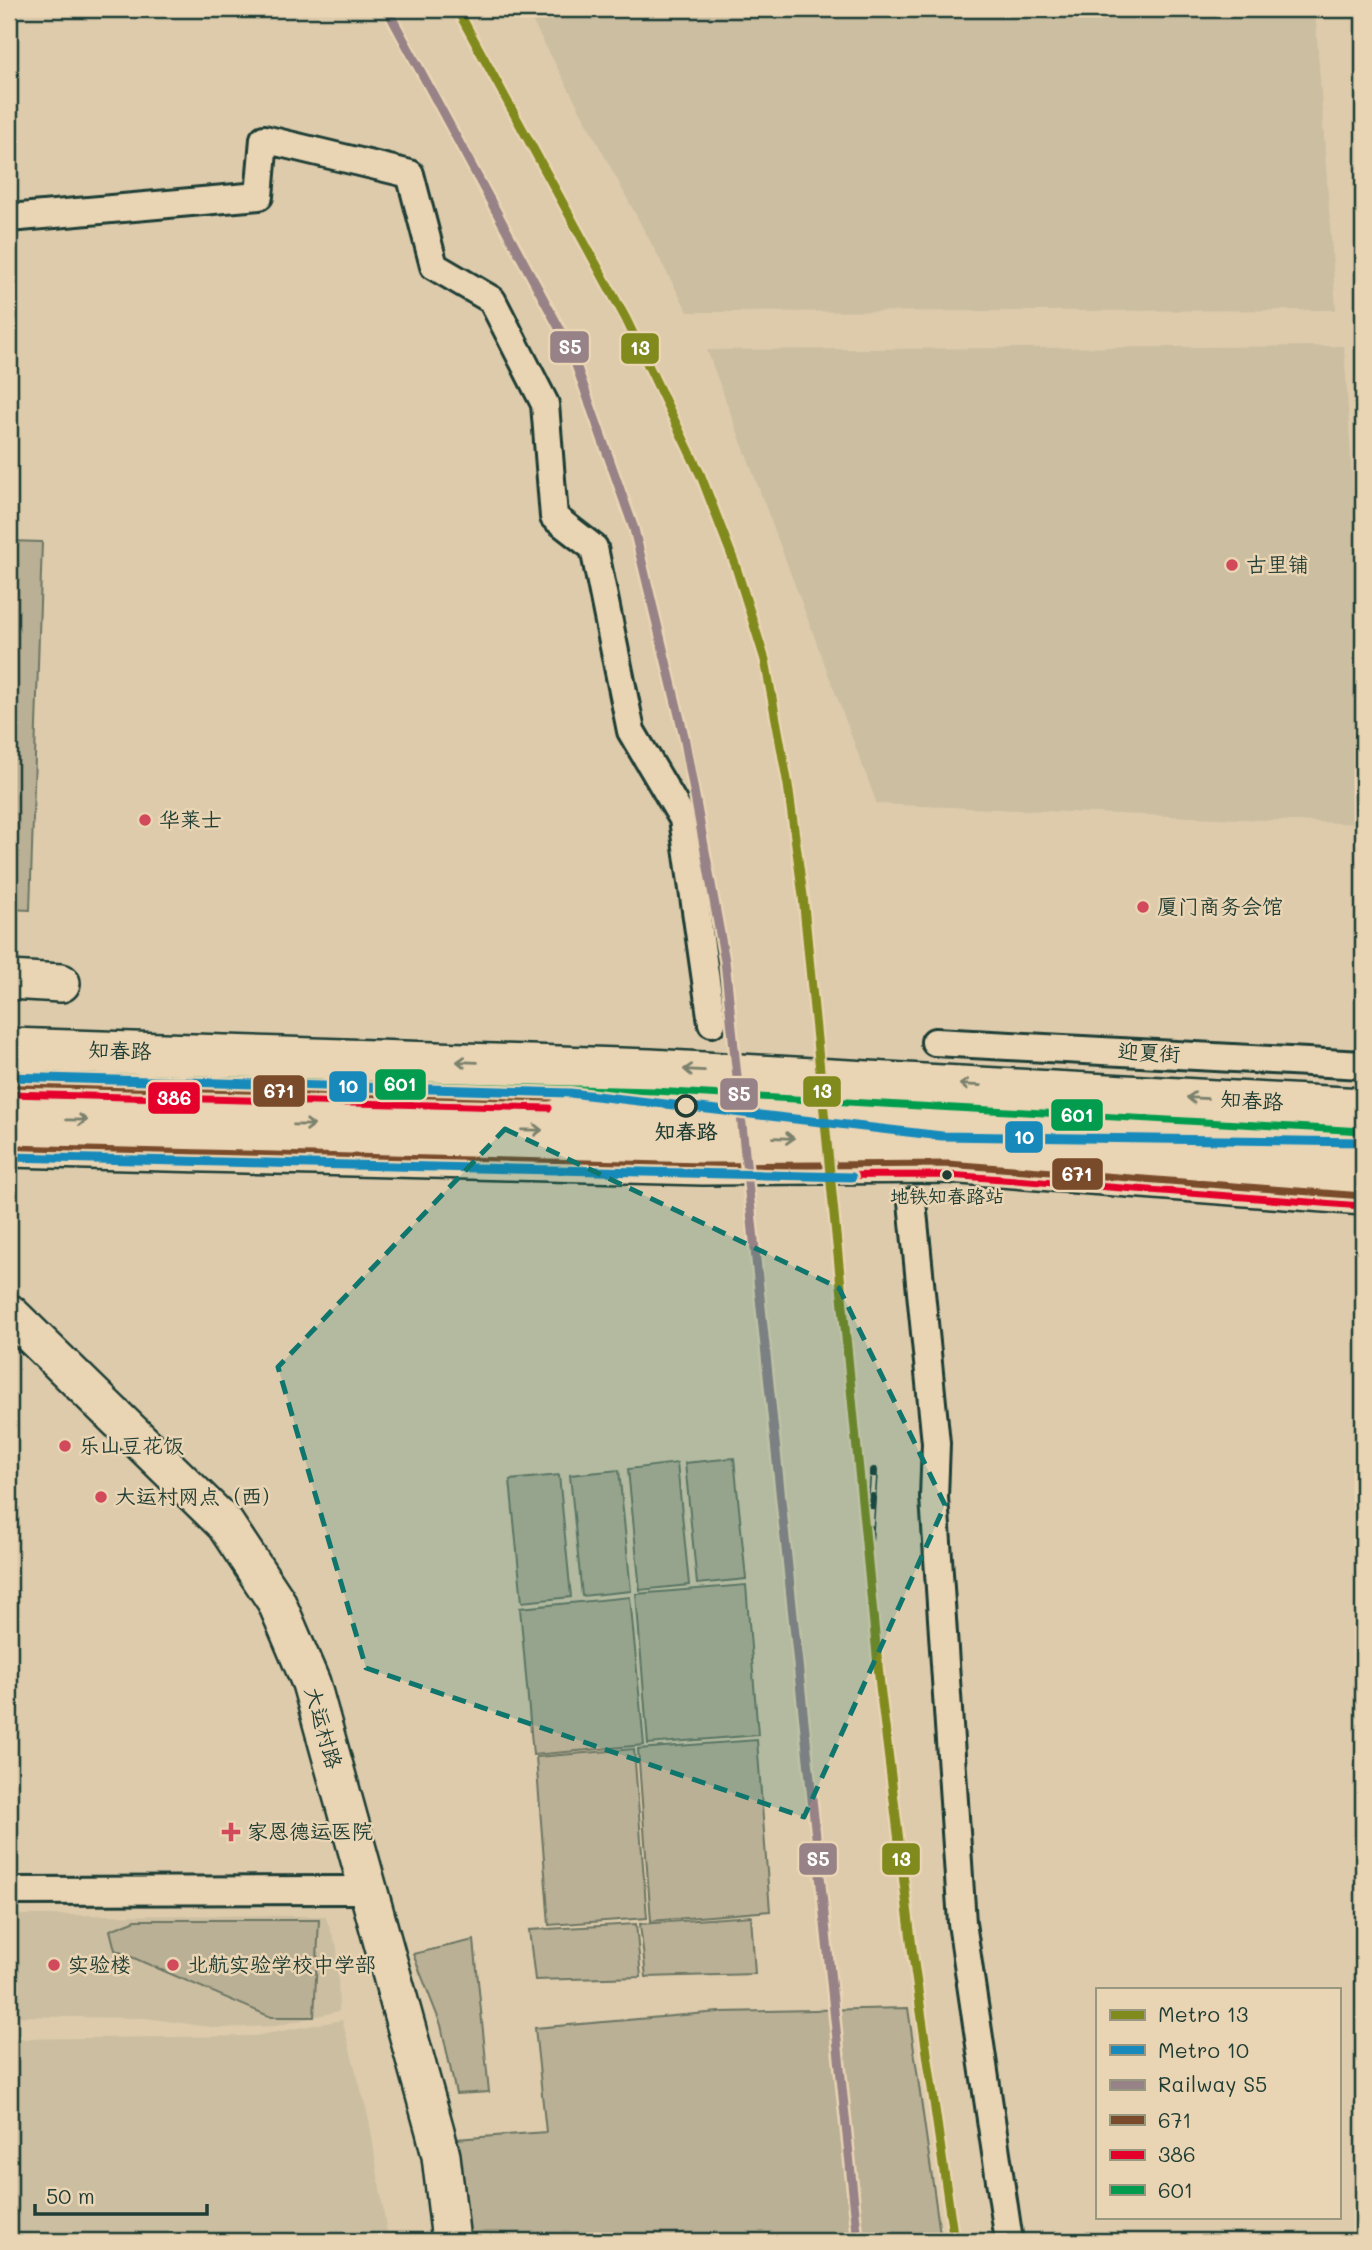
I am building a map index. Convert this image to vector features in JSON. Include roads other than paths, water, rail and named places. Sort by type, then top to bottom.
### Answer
[{"type":"main road","name":"知春路","points":[[9,1084],[653,1101],[1363,1142]]},
{"type":"main road","points":[[9,1119],[746,1136],[893,1142],[1363,1173]]},
{"type":"street","points":[[9,218],[259,196],[264,139],[410,174],[434,266],[492,300],[545,404],[554,517],[594,548],[631,731],[682,819],[712,1023]]},
{"type":"street","points":[[9,980],[61,983]]},
{"type":"street","name":"迎夏街","points":[[935,1042],[1363,1065]]},
{"type":"street","name":"知春路","points":[[9,1047],[650,1068],[1363,1107]]},
{"type":"street","points":[[9,1148],[703,1166],[948,1164],[1363,1196]]},
{"type":"street","points":[[912,1202],[936,1443],[934,1497],[962,1923],[1009,2241]]},
{"type":"street","name":"大运村路","points":[[9,1313],[225,1524],[276,1601],[311,1684],[438,2144],[451,2241]]},
{"type":"street","points":[[9,1891],[367,1890]]},
{"type":"railway","points":[[868,1557],[874,1471]]},
{"type":"metro line","name":"13","points":[[457,9],[626,319],[701,476],[735,564],[765,660],[788,785],[803,896],[880,1686],[913,1956],[954,2241]]},
{"type":"metro line","name":"10","points":[[9,1077],[570,1093],[942,1136],[1363,1142]]},
{"type":"metro line","name":"10","points":[[9,1157],[852,1177]]},
{"type":"rail line","name":"S5","points":[[387,9],[570,348],[634,529],[684,736],[725,961],[858,2241]]},
{"type":"place","name":"古里铺","points":[[1232,565]]},
{"type":"place","name":"华莱士","points":[[145,820]]},
{"type":"place","name":"厦门商务会馆","points":[[1143,907]]},
{"type":"place","name":"知春路","points":[[686,1106]]},
{"type":"place","name":"地铁知春路站","points":[[947,1175]]},
{"type":"place","name":"乐山豆花饭","points":[[65,1446]]},
{"type":"place","name":"大运村网点（西）","points":[[101,1497]]},
{"type":"place","name":"家恩德运医院","points":[[231,1832]]},
{"type":"place","name":"实验楼","points":[[54,1965]]},
{"type":"place","name":"北航实验学校中学部","points":[[173,1965]]}]
